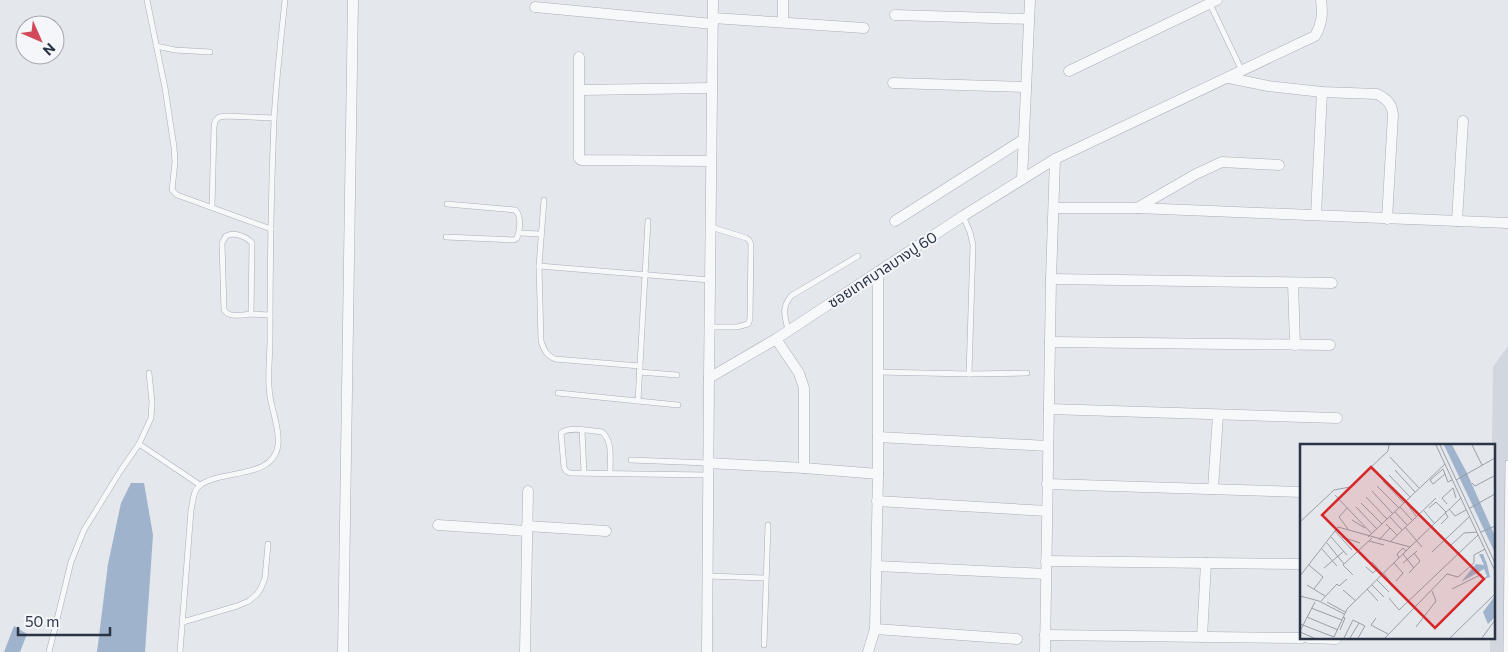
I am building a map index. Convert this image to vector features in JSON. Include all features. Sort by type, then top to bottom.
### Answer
[{"type":"street","points":[[343,652],[352,0]]},
{"type":"street","points":[[707,652],[713,0]]},
{"type":"street","points":[[783,0],[783,22]]},
{"type":"street","points":[[1022,179],[1030,0]]},
{"type":"street","name":"ซอยเทศบาลบางปู 60","points":[[709,378],[776,339],[963,216],[1055,159],[1315,36],[1320,27],[1323,12],[1321,0]]},
{"type":"street","points":[[1069,71],[1214,2]]},
{"type":"street","points":[[535,7],[713,21],[783,22],[864,28]]},
{"type":"street","points":[[895,15],[1029,19]]},
{"type":"street","points":[[579,57],[579,158],[581,160],[711,162]]},
{"type":"street","points":[[1228,78],[1268,86],[1322,92],[1377,94],[1384,97],[1389,102],[1393,115],[1387,219]]},
{"type":"street","points":[[893,83],[1026,87]]},
{"type":"street","points":[[580,90],[712,88]]},
{"type":"street","points":[[1316,215],[1322,92]]},
{"type":"street","points":[[1457,221],[1463,121]]},
{"type":"street","points":[[895,221],[1024,139]]},
{"type":"street","points":[[1045,652],[1051,279],[1055,159]]},
{"type":"street","points":[[1137,208],[1196,174],[1222,162],[1278,165]]},
{"type":"street","points":[[1054,208],[1137,208],[1508,223]]},
{"type":"street","points":[[868,652],[876,629],[878,272]]},
{"type":"street","points":[[1051,279],[1332,284]]},
{"type":"street","points":[[1293,283],[1294,345]]},
{"type":"street","points":[[776,339],[799,373],[804,388],[804,468]]},
{"type":"street","points":[[1050,342],[1330,345]]},
{"type":"street","points":[[1049,410],[1336,418]]},
{"type":"street","points":[[1213,489],[1218,415]]},
{"type":"street","points":[[878,437],[1048,446]]},
{"type":"street","points":[[708,463],[878,474]]},
{"type":"street","points":[[1047,484],[1300,492]]},
{"type":"street","points":[[524,652],[528,491]]},
{"type":"street","points":[[878,501],[1047,511]]},
{"type":"street","points":[[438,525],[606,531]]},
{"type":"street","points":[[1046,561],[1300,564]]},
{"type":"street","points":[[1202,637],[1206,563]]},
{"type":"street","points":[[877,566],[1046,574]]},
{"type":"street","points":[[876,629],[1018,639]]},
{"type":"street","points":[[1045,635],[1300,638]]},
{"type":"lane","points":[[147,0],[165,88],[174,147],[172,190],[177,195],[270,229]]},
{"type":"lane","points":[[180,652],[191,510],[196,490],[200,485],[210,481],[251,470],[268,463],[275,456],[278,445],[278,435],[269,395],[270,229],[274,118],[285,0]]},
{"type":"lane","points":[[1214,2],[1242,71]]},
{"type":"lane","points":[[156,46],[175,50],[210,52]]},
{"type":"lane","points":[[212,207],[215,121],[219,117],[226,116],[274,118]]},
{"type":"lane","points":[[544,200],[539,266],[541,341],[544,351],[555,359],[677,375]]},
{"type":"lane","points":[[446,237],[514,240],[519,233],[519,216],[515,210],[447,204]]},
{"type":"lane","points":[[963,216],[970,232],[973,246],[969,374]]},
{"type":"lane","points":[[638,401],[648,221]]},
{"type":"lane","points":[[709,327],[737,327],[748,324],[750,319],[751,244],[746,238],[710,227]]},
{"type":"lane","points":[[519,233],[540,234]]},
{"type":"lane","points":[[251,314],[252,243],[245,238],[229,234],[222,243],[224,310],[230,315],[270,315]]},
{"type":"lane","points":[[788,331],[784,311],[785,303],[791,296],[858,256]]},
{"type":"lane","points":[[539,266],[710,280]]},
{"type":"lane","points":[[878,372],[1027,373]]},
{"type":"lane","points":[[49,652],[71,562],[84,530],[120,470],[139,444],[151,418],[152,402],[149,373]]},
{"type":"lane","points":[[558,393],[678,404]]},
{"type":"lane","points":[[610,473],[607,436],[602,432],[582,430],[565,430],[561,433],[564,467],[570,473],[709,475]]},
{"type":"lane","points":[[582,430],[584,473]]},
{"type":"lane","points":[[139,444],[200,485]]},
{"type":"lane","points":[[631,460],[708,463]]},
{"type":"lane","points":[[1506,652],[1508,463]]},
{"type":"lane","points":[[764,645],[768,525]]},
{"type":"lane","points":[[182,622],[237,606],[249,601],[257,594],[262,588],[265,578],[268,544]]},
{"type":"lane","points":[[708,576],[766,578]]},
{"type":"shaded area","points":[[1508,346],[1508,652],[1490,652],[1490,640],[1496,640],[1496,444],[1492,444],[1493,367]]},
{"type":"water","points":[[131,483],[144,483],[153,535],[145,652],[97,652],[108,564],[121,503]]},
{"type":"water","points":[[14,626],[27,634],[20,652],[4,652]]}]
